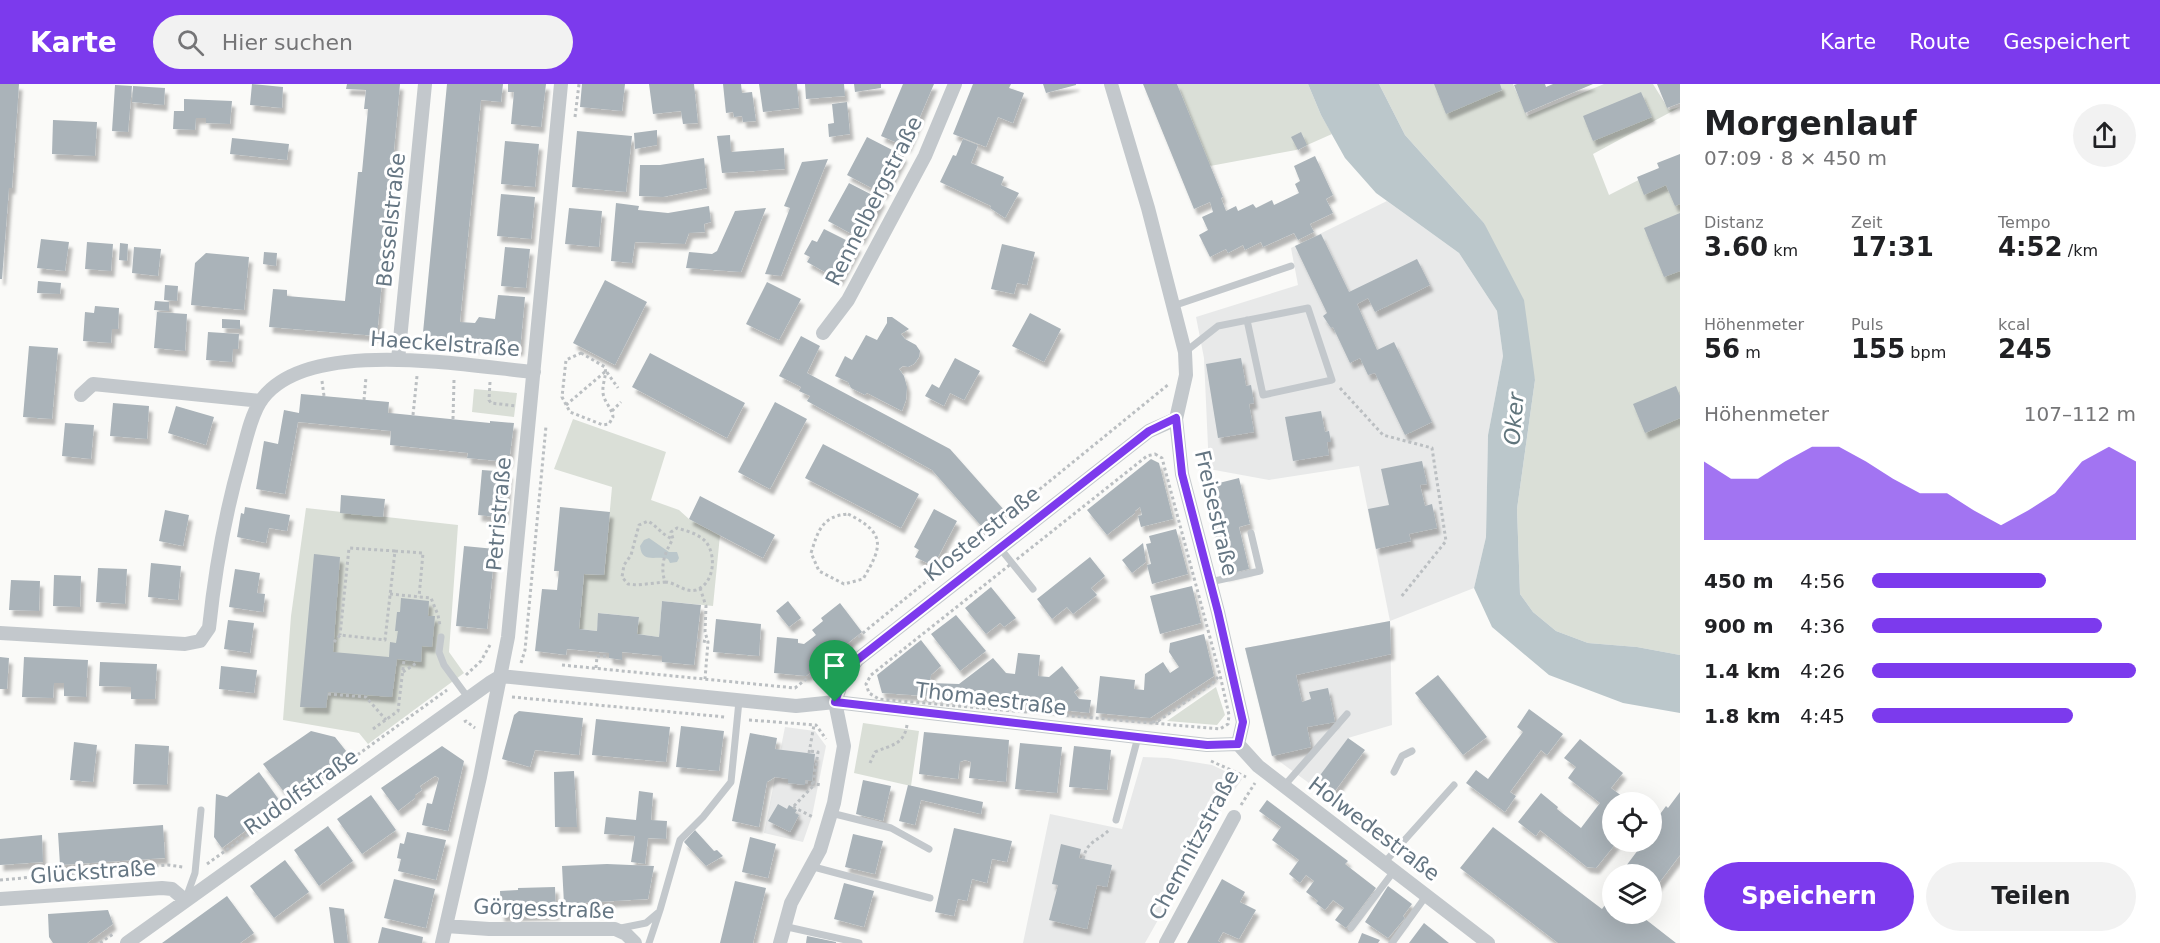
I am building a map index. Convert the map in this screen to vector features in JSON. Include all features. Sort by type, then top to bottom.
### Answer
[{"type":"street","name":"Besselstraße","points":[[398,360],[425,84]]},
{"type":"street","name":"Petristraße","points":[[442,943],[501,676],[513,592],[561,84]]},
{"type":"street","name":"Rennelbergstraße","points":[[823,333],[849,300],[924,156],[955,84]]},
{"type":"street","name":"Freisestraße","points":[[1111,84],[1148,208],[1185,352],[1186,375],[1176,418],[1182,474],[1243,722],[1238,744]]},
{"type":"street","name":"Haeckelstraße","points":[[261,401],[273,388],[302,371],[332,362],[360,359],[398,360],[534,372]]},
{"type":"street","points":[[0,633],[186,644],[200,641],[209,628],[218,556],[231,493],[252,419],[261,401],[93,384],[81,395]]},
{"type":"street","name":"Klosterstraße","points":[[835,702],[843,679],[857,660],[1149,431],[1176,418]]},
{"type":"street","name":"Rudolfstraße","points":[[127,943],[501,676]]},
{"type":"street","name":"Thomaestraße","points":[[501,676],[739,702],[796,706],[835,702],[1207,745],[1238,744]]},
{"type":"street","points":[[780,943],[790,903],[820,850],[831,813],[844,746],[835,702]]},
{"type":"street","name":"Holwedestraße","points":[[1238,744],[1258,766],[1488,943]]},
{"type":"street","name":"Chemnitzstraße","points":[[1166,943],[1234,817]]},
{"type":"street","name":"Glückstraße","points":[[0,900],[162,888],[172,889],[185,900]]},
{"type":"street","name":"Görgesstraße","points":[[446,926],[615,928],[635,943]]},
{"type":"lane","points":[[1173,306],[1291,266]]},
{"type":"lane","points":[[1185,352],[1218,326],[1247,320],[1308,308],[1332,380],[1263,395],[1247,320]]},
{"type":"lane","points":[[1210,582],[1260,571],[1251,533]]},
{"type":"lane","points":[[999,547],[1033,589]]},
{"type":"lane","points":[[441,637],[439,652],[444,665],[469,699]]},
{"type":"lane","points":[[649,943],[680,840],[703,817],[731,782],[739,702]]},
{"type":"lane","points":[[1284,786],[1347,714]]},
{"type":"lane","points":[[1114,824],[1138,737]]},
{"type":"lane","points":[[1394,772],[1402,756],[1412,751]]},
{"type":"lane","points":[[1351,928],[1389,867],[1454,785]]},
{"type":"lane","points":[[185,900],[195,873],[201,810]]},
{"type":"lane","points":[[831,813],[891,828],[929,849]]},
{"type":"lane","points":[[810,866],[930,898]]},
{"type":"lane","points":[[1392,943],[1426,896]]},
{"type":"lane","points":[[615,928],[646,923],[660,910]]},
{"type":"lane","points":[[783,926],[859,943]]},
{"type":"path","points":[[606,371],[604,397],[613,417],[609,424],[603,425],[570,412],[562,397],[566,360],[581,353],[605,367],[618,388]]},
{"type":"path","points":[[566,405],[606,371]]},
{"type":"path","points":[[364,400],[367,372]]},
{"type":"path","points":[[414,415],[418,374]]},
{"type":"path","points":[[316,381],[329,377]]},
{"type":"path","points":[[453,419],[454,378]]},
{"type":"path","points":[[322,379],[324,396]]},
{"type":"path","points":[[1332,380],[1383,435],[1432,448],[1446,540],[1401,597]]},
{"type":"path","points":[[490,381],[489,400],[491,403],[518,407]]},
{"type":"path","points":[[553,664],[795,688],[1169,384]]},
{"type":"path","points":[[612,411],[621,402]]},
{"type":"path","points":[[1155,454],[1162,458],[1220,675],[1230,716],[1228,724],[1220,729],[1145,723],[1158,721],[1213,683],[1220,675]]},
{"type":"path","points":[[848,514],[867,523],[878,543],[877,555],[863,579],[844,584],[819,571],[811,553],[819,528],[835,515],[848,514]]},
{"type":"path","points":[[665,582],[661,571],[666,550],[673,539],[671,532],[677,528],[692,532],[705,540],[712,552],[712,567],[708,580],[700,588],[692,591],[685,590],[671,582],[628,584],[622,577],[624,566],[631,555],[639,525],[648,521],[657,526],[662,535],[673,539]]},
{"type":"path","points":[[334,642],[340,635],[349,548],[423,553],[419,597]]},
{"type":"path","points":[[340,635],[385,640],[395,551]]},
{"type":"path","points":[[700,588],[706,606],[705,632],[708,642],[705,679]]},
{"type":"path","points":[[390,594],[431,598],[438,615],[441,637]]},
{"type":"path","points":[[0,880],[168,866],[181,866],[195,873],[457,683],[481,661],[494,635]]},
{"type":"path","points":[[697,640],[708,642]]},
{"type":"path","points":[[596,668],[597,656],[609,656]]},
{"type":"path","points":[[373,729],[399,711],[404,660]]},
{"type":"path","points":[[521,661],[532,662]]},
{"type":"path","points":[[403,672],[418,662]]},
{"type":"path","points":[[328,694],[366,697],[386,720]]},
{"type":"path","points":[[870,763],[875,752],[892,747],[901,741],[907,724]]},
{"type":"path","points":[[814,725],[809,752],[818,752],[813,783],[793,807],[815,818]]},
{"type":"path","name":"Chemnitzstraße","points":[[1234,817],[1252,789],[1258,766]]},
{"type":"path","points":[[805,782],[821,785]]},
{"type":"path","points":[[1083,859],[1086,849],[1093,840],[1103,836],[1114,824]]},
{"type":"shaded area","points":[[1177,84],[1308,84],[1332,134],[1296,150],[1210,166]]},
{"type":"shaded area","points":[[1379,84],[1513,84],[1527,116],[1604,84],[1653,84],[1669,110],[1680,107],[1593,154],[1609,195],[1680,159],[1680,655],[1637,647],[1588,643],[1556,631],[1533,612],[1520,594],[1517,509],[1535,380],[1484,223],[1405,135]]},
{"type":"shaded area","points":[[1387,201],[1459,253],[1497,311],[1503,356],[1488,435],[1486,537],[1474,588],[1390,621],[1359,466],[1269,480],[1209,469],[1204,358],[1196,317],[1298,285],[1291,248]]},
{"type":"shaded area","points":[[474,389],[517,393],[514,417],[472,412]]},
{"type":"shaded area","points":[[573,419],[666,452],[651,500],[679,510],[689,519],[720,535],[713,606],[662,601],[659,637],[637,634],[639,617],[599,613],[597,631],[579,629],[584,574],[604,575],[612,487],[554,469]]},
{"type":"shaded area","points":[[306,508],[458,525],[449,652],[464,673],[368,744],[359,733],[283,720],[291,616]]},
{"type":"shaded area","points":[[1390,621],[1392,725],[1348,738],[1313,786],[1272,756],[1245,648]]},
{"type":"shaded area","points":[[1216,687],[1225,715],[1217,725],[1167,721]]},
{"type":"shaded area","points":[[863,723],[919,731],[911,786],[854,773]]},
{"type":"shaded area","points":[[785,727],[815,731],[826,746],[812,816],[803,842],[764,833]]},
{"type":"shaded area","points":[[1143,757],[1168,758],[1212,765],[1242,779],[1216,817],[1145,943],[1023,943],[1050,814],[1122,829]]},
{"type":"water","name":"Oker","points":[[1308,84],[1379,84],[1405,135],[1484,223],[1524,300],[1535,380],[1517,509],[1520,594],[1533,612],[1556,631],[1588,643],[1637,647],[1680,655],[1680,713],[1623,703],[1549,675],[1492,627],[1474,588],[1486,537],[1488,435],[1503,356],[1497,311],[1459,253],[1376,193],[1345,158],[1321,115]]},
{"type":"water","points":[[649,538],[669,552],[677,552],[679,558],[677,562],[670,563],[668,559],[650,558],[643,555],[640,546],[644,540]]},
{"type":"building","points":[[0,84],[19,84],[12,188],[9,188],[2,279],[0,279]]},
{"type":"building","points":[[252,84],[283,87],[282,108],[250,105]]},
{"type":"building","points":[[347,84],[400,84],[377,336],[269,327],[273,289],[287,290],[287,296],[345,301],[358,172],[362,172],[368,109],[364,109],[366,90],[346,89]]},
{"type":"building","points":[[447,84],[503,84],[501,102],[481,100],[460,322],[475,323],[479,317],[495,319],[498,295],[525,297],[520,350],[422,343]]},
{"type":"building","points":[[508,84],[546,84],[541,127],[511,124],[514,92],[508,92]]},
{"type":"building","points":[[582,84],[625,84],[622,111],[580,107]]},
{"type":"building","points":[[649,84],[694,84],[698,123],[683,124],[681,111],[653,114]]},
{"type":"building","points":[[723,84],[741,84],[742,93],[752,92],[756,121],[743,122],[742,116],[734,117],[733,112],[726,113]]},
{"type":"building","points":[[759,84],[797,84],[799,108],[763,112]]},
{"type":"building","points":[[805,84],[844,84],[845,96],[806,99]]},
{"type":"building","points":[[854,84],[881,84],[881,88],[855,92]]},
{"type":"building","points":[[903,84],[934,84],[907,147],[881,136]]},
{"type":"building","points":[[973,84],[1011,84],[1009,88],[1024,93],[1013,123],[998,117],[986,147],[953,134]]},
{"type":"building","points":[[1043,84],[1076,84],[1076,85],[1046,93]]},
{"type":"building","points":[[1143,84],[1177,84],[1223,197],[1221,198],[1226,211],[1236,206],[1238,211],[1253,204],[1256,208],[1272,200],[1274,205],[1299,193],[1295,184],[1300,181],[1294,166],[1315,156],[1333,195],[1326,199],[1333,213],[1310,224],[1314,232],[1298,240],[1294,233],[1263,247],[1261,242],[1245,250],[1243,245],[1228,253],[1226,249],[1210,257],[1199,235],[1208,230],[1202,217],[1213,212],[1210,202],[1194,209]]},
{"type":"building","points":[[1434,84],[1500,84],[1502,90],[1446,114]]},
{"type":"building","points":[[1545,84],[1546,87],[1553,84],[1593,84],[1525,113],[1514,85]]},
{"type":"building","points":[[1657,84],[1680,84],[1680,103],[1667,108]]},
{"type":"building","points":[[115,85],[132,86],[128,132],[112,131]]},
{"type":"building","points":[[133,86],[165,88],[164,105],[132,102]]},
{"type":"building","points":[[1641,92],[1652,117],[1593,141],[1583,116]]},
{"type":"building","points":[[184,99],[232,101],[230,124],[206,123],[206,118],[196,118],[195,130],[173,129],[174,111],[184,111]]},
{"type":"building","points":[[847,102],[850,134],[829,137],[828,124],[834,123],[832,104]]},
{"type":"building","points":[[53,120],[97,122],[95,156],[52,154]]},
{"type":"building","points":[[657,130],[657,145],[635,149],[634,133]]},
{"type":"building","points":[[577,131],[632,136],[626,192],[572,187]]},
{"type":"building","points":[[1301,132],[1307,145],[1298,150],[1291,137]]},
{"type":"building","points":[[730,135],[731,152],[784,148],[785,169],[722,173],[717,136]]},
{"type":"building","points":[[867,137],[904,156],[883,194],[847,175]]},
{"type":"building","points":[[232,138],[289,144],[287,160],[230,154]]},
{"type":"building","points":[[963,139],[978,145],[971,163],[1004,177],[1001,185],[1019,193],[1005,218],[990,208],[991,206],[940,182],[953,155],[956,156]]},
{"type":"building","points":[[505,141],[539,144],[535,187],[501,184]]},
{"type":"building","points":[[1680,154],[1680,204],[1675,206],[1666,185],[1644,195],[1637,177],[1659,168],[1657,163]]},
{"type":"building","points":[[704,158],[707,188],[663,197],[639,196],[640,165],[660,165]]},
{"type":"building","points":[[828,159],[781,276],[765,274],[790,208],[784,206],[802,162]]},
{"type":"building","points":[[849,183],[882,200],[861,239],[828,221]]},
{"type":"building","points":[[501,194],[535,197],[531,239],[497,236]]},
{"type":"building","points":[[616,203],[639,206],[638,210],[668,213],[709,206],[711,222],[704,224],[705,232],[689,233],[685,244],[635,242],[632,263],[611,261]]},
{"type":"building","points":[[569,208],[602,211],[599,247],[565,244]]},
{"type":"building","points":[[766,208],[741,272],[686,268],[689,252],[712,254],[717,251],[735,211]]},
{"type":"building","points":[[1680,213],[1680,271],[1664,277],[1644,228]]},
{"type":"building","points":[[824,229],[858,246],[839,280],[807,262],[810,257],[804,254],[812,240],[817,242]]},
{"type":"building","points":[[1321,234],[1349,292],[1417,259],[1430,285],[1375,312],[1368,298],[1357,304],[1377,350],[1394,342],[1432,422],[1405,435],[1375,373],[1368,375],[1360,358],[1350,363],[1333,327],[1331,328],[1323,316],[1327,313],[1295,246]]},
{"type":"building","points":[[41,239],[69,242],[65,271],[37,268]]},
{"type":"building","points":[[87,242],[113,244],[111,271],[85,269]]},
{"type":"building","points":[[120,243],[128,244],[127,261],[119,260]]},
{"type":"building","points":[[1002,244],[1035,252],[1027,285],[1017,283],[1014,294],[991,289]]},
{"type":"building","points":[[134,247],[161,249],[158,276],[132,273]]},
{"type":"building","points":[[505,247],[530,249],[526,288],[501,286]]},
{"type":"building","points":[[264,252],[277,253],[276,266],[263,264]]},
{"type":"building","points":[[206,253],[249,257],[244,310],[191,305],[195,263]]},
{"type":"building","points":[[605,280],[647,302],[615,365],[573,343]]},
{"type":"building","points":[[38,281],[61,283],[60,294],[37,293]]},
{"type":"building","points":[[767,282],[801,299],[779,340],[746,324]]},
{"type":"building","points":[[165,285],[178,286],[177,301],[164,300]]},
{"type":"building","points":[[155,301],[169,302],[169,311],[154,310]]},
{"type":"building","points":[[95,306],[119,308],[118,329],[112,329],[111,343],[83,341],[85,312],[94,313]]},
{"type":"building","points":[[157,312],[187,314],[185,351],[154,348]]},
{"type":"building","points":[[1030,313],[1061,329],[1044,362],[1012,346]]},
{"type":"building","points":[[887,317],[892,317],[909,329],[901,334],[916,345],[920,351],[914,364],[899,369],[907,387],[902,411],[867,393],[865,395],[851,388],[848,382],[835,376],[845,356],[852,360],[866,335],[877,340],[887,323]]},
{"type":"building","points":[[222,319],[240,320],[240,329],[222,328]]},
{"type":"building","points":[[208,332],[239,334],[238,349],[233,349],[232,362],[206,360]]},
{"type":"building","points":[[801,336],[820,346],[807,373],[950,449],[1005,511],[984,529],[932,470],[807,401],[810,396],[799,391],[801,387],[779,376]]},
{"type":"building","points":[[29,346],[58,348],[52,419],[23,417]]},
{"type":"building","points":[[650,353],[745,403],[727,438],[632,387]]},
{"type":"building","points":[[955,358],[980,371],[964,400],[950,393],[944,406],[925,396],[932,384],[939,388]]},
{"type":"building","points":[[1241,358],[1246,386],[1251,385],[1254,403],[1249,404],[1254,432],[1218,438],[1206,364]]},
{"type":"building","points":[[1676,386],[1680,396],[1680,418],[1645,433],[1633,404]]},
{"type":"building","points":[[301,394],[389,402],[388,413],[490,423],[490,421],[514,423],[509,462],[467,458],[468,453],[390,445],[391,431],[298,422],[285,494],[256,489],[264,441],[278,444],[284,410],[299,413]]},
{"type":"building","points":[[775,402],[807,419],[770,489],[738,472]]},
{"type":"building","points":[[113,403],[149,406],[147,439],[110,436]]},
{"type":"building","points":[[176,406],[214,417],[206,445],[168,433]]},
{"type":"building","points":[[1321,411],[1325,432],[1329,431],[1331,442],[1327,442],[1329,455],[1293,461],[1285,417]]},
{"type":"building","points":[[65,423],[94,425],[91,459],[62,456]]},
{"type":"building","points":[[823,444],[919,494],[901,528],[805,478]]},
{"type":"building","points":[[1151,459],[1159,463],[1173,519],[1141,527],[1138,516],[1142,515],[1140,507],[1107,535],[1087,510]]},
{"type":"building","points":[[1422,461],[1427,484],[1420,485],[1425,506],[1432,504],[1437,528],[1409,534],[1411,541],[1376,549],[1368,509],[1389,505],[1381,469]]},
{"type":"building","points":[[482,470],[509,472],[505,518],[478,515]]},
{"type":"building","points":[[1239,478],[1250,524],[1239,527],[1249,569],[1225,575],[1203,487]]},
{"type":"building","points":[[341,495],[385,499],[383,517],[340,513]]},
{"type":"building","points":[[700,496],[775,535],[763,558],[689,519]]},
{"type":"building","points":[[245,507],[290,515],[287,531],[269,528],[266,543],[237,537],[241,513],[244,514]]},
{"type":"building","points":[[560,507],[610,512],[604,575],[584,574],[579,629],[597,631],[598,613],[639,617],[637,634],[659,637],[662,601],[701,605],[694,665],[662,662],[662,656],[622,652],[622,660],[609,658],[609,653],[567,649],[566,655],[535,651],[542,589],[557,590],[559,571],[554,571]]},
{"type":"building","points":[[934,509],[957,521],[937,559],[933,557],[929,564],[915,557],[919,550],[914,547]]},
{"type":"building","points":[[165,510],[189,515],[183,546],[159,541]]},
{"type":"building","points":[[1176,529],[1188,574],[1152,584],[1147,565],[1151,564],[1146,544],[1151,543],[1149,536]]},
{"type":"building","points":[[1143,543],[1146,562],[1132,573],[1122,560]]},
{"type":"building","points":[[464,546],[495,549],[487,629],[456,626]]},
{"type":"building","points":[[314,554],[340,557],[333,652],[389,657],[390,642],[396,643],[397,612],[400,612],[401,598],[429,601],[428,616],[435,616],[432,647],[422,646],[421,662],[397,659],[392,697],[328,692],[326,708],[300,707]]},
{"type":"building","points":[[1090,557],[1105,576],[1091,588],[1097,595],[1073,614],[1067,607],[1052,619],[1037,599]]},
{"type":"building","points":[[151,563],[181,566],[178,600],[148,597]]},
{"type":"building","points":[[98,568],[127,569],[125,604],[96,602]]},
{"type":"building","points":[[235,569],[260,573],[257,593],[265,594],[263,612],[229,607]]},
{"type":"building","points":[[54,575],[81,576],[80,607],[53,606]]},
{"type":"building","points":[[11,580],[40,581],[39,611],[9,610]]},
{"type":"building","points":[[1192,586],[1201,623],[1160,634],[1150,596]]},
{"type":"building","points":[[991,587],[1016,618],[1004,627],[1000,623],[986,634],[965,608]]},
{"type":"building","points":[[788,601],[801,618],[789,627],[776,611]]},
{"type":"building","points":[[840,603],[862,632],[806,676],[774,673],[777,637],[798,639],[798,643],[804,644],[816,635],[812,630],[823,621],[821,618]]},
{"type":"building","points":[[956,615],[986,651],[960,671],[931,634]]},
{"type":"building","points":[[716,619],[761,624],[759,656],[713,652]]},
{"type":"building","points":[[228,620],[254,623],[250,653],[224,649]]},
{"type":"building","points":[[1390,621],[1391,654],[1296,675],[1302,702],[1311,699],[1309,692],[1328,688],[1335,722],[1307,727],[1311,747],[1272,756],[1245,648]]},
{"type":"building","points":[[1204,634],[1214,676],[1150,718],[1096,713],[1100,676],[1135,680],[1134,689],[1144,690],[1145,674],[1163,662],[1170,673],[1179,667],[1169,652],[1170,643]]},
{"type":"building","points":[[921,640],[941,666],[931,675],[930,683],[959,684],[993,658],[1006,673],[1015,674],[1018,653],[1040,655],[1038,676],[1049,677],[1062,666],[1079,688],[1074,692],[1079,699],[1091,700],[1089,713],[954,698],[882,693],[877,675]]},
{"type":"building","points":[[0,657],[9,658],[7,689],[0,689]]},
{"type":"building","points":[[24,657],[88,660],[86,697],[64,696],[64,683],[54,683],[53,698],[22,697]]},
{"type":"building","points":[[100,662],[157,664],[155,699],[131,699],[131,687],[99,686]]},
{"type":"building","points":[[221,666],[257,670],[254,693],[219,689]]},
{"type":"building","points":[[1438,675],[1487,737],[1463,755],[1415,693]]},
{"type":"building","points":[[1529,709],[1563,734],[1547,755],[1541,750],[1510,792],[1516,796],[1505,812],[1466,783],[1476,770],[1488,779],[1523,732],[1517,727]]},
{"type":"building","points":[[519,711],[583,718],[579,755],[535,750],[530,767],[502,759],[514,715]]},
{"type":"building","points":[[596,719],[670,727],[666,762],[592,755]]},
{"type":"building","points":[[681,726],[724,731],[719,771],[676,767]]},
{"type":"building","points":[[311,731],[335,737],[350,756],[290,800],[263,764]]},
{"type":"building","points":[[924,732],[1009,740],[1006,782],[969,778],[971,762],[965,760],[960,762],[958,779],[919,774]]},
{"type":"building","points":[[750,733],[777,738],[775,749],[815,754],[812,781],[805,780],[805,785],[788,783],[788,779],[775,777],[767,782],[759,827],[732,821]]},
{"type":"building","points":[[1348,738],[1365,750],[1335,791],[1318,778]]},
{"type":"building","points":[[1580,739],[1623,773],[1611,788],[1616,792],[1602,792],[1602,852],[1609,852],[1596,868],[1587,867],[1540,830],[1536,836],[1518,822],[1541,793],[1581,828],[1600,803],[1568,778],[1576,767],[1564,758]]},
{"type":"building","points":[[74,742],[97,745],[93,782],[70,780]]},
{"type":"building","points":[[1020,743],[1062,747],[1057,793],[1015,789]]},
{"type":"building","points":[[135,744],[169,746],[167,785],[133,784]]},
{"type":"building","points":[[442,746],[464,761],[448,831],[422,825],[427,803],[432,804],[439,778],[435,776],[420,786],[422,790],[415,795],[415,798],[398,811],[381,788]]},
{"type":"building","points":[[1074,746],[1111,750],[1107,790],[1069,787]]},
{"type":"building","points":[[574,771],[577,827],[555,827],[554,772]]},
{"type":"building","points":[[259,772],[282,804],[222,848],[214,837],[216,794],[227,797]]},
{"type":"building","points":[[863,780],[891,786],[883,821],[856,814]]},
{"type":"building","points":[[908,785],[983,802],[981,814],[921,800],[915,825],[899,821]]},
{"type":"building","points":[[639,791],[653,793],[651,820],[667,821],[666,839],[648,838],[645,864],[631,862],[635,836],[604,834],[606,817],[636,820]]},
{"type":"building","points":[[1680,792],[1680,855],[1662,879],[1662,864],[1628,864],[1636,852],[1662,852],[1662,811],[1666,806],[1668,808]]},
{"type":"building","points":[[371,795],[396,830],[362,854],[337,819]]},
{"type":"building","points":[[1267,800],[1348,861],[1345,864],[1376,888],[1346,928],[1335,920],[1344,908],[1333,900],[1325,910],[1306,892],[1314,881],[1306,875],[1300,883],[1289,874],[1299,860],[1272,840],[1281,827],[1259,811]]},
{"type":"building","points":[[778,804],[787,809],[789,805],[797,810],[795,813],[799,815],[790,832],[768,821]]},
{"type":"building","points":[[163,825],[165,858],[60,865],[58,833]]},
{"type":"building","points":[[328,826],[353,861],[319,886],[294,850]]},
{"type":"building","points":[[1493,827],[1602,909],[1602,924],[1652,924],[1676,943],[1558,943],[1460,868]]},
{"type":"building","points":[[954,828],[1012,841],[1007,862],[992,859],[987,883],[972,879],[967,901],[958,899],[954,916],[935,912]]},
{"type":"building","points":[[695,830],[714,851],[717,850],[723,856],[706,866],[684,842]]},
{"type":"building","points":[[407,832],[446,840],[436,880],[398,871],[401,859],[397,858],[400,843],[404,844]]},
{"type":"building","points":[[853,834],[883,841],[875,874],[845,867]]},
{"type":"building","points":[[42,835],[43,862],[0,865],[0,839]]},
{"type":"building","points":[[750,837],[776,844],[768,878],[742,872]]},
{"type":"building","points":[[1061,844],[1081,849],[1079,858],[1112,865],[1107,887],[1097,885],[1087,929],[1049,920],[1058,885],[1052,884]]},
{"type":"building","points":[[285,860],[309,892],[274,918],[250,886]]},
{"type":"building","points":[[607,864],[654,866],[648,899],[564,904],[562,866]]},
{"type":"building","points":[[394,879],[435,889],[426,928],[384,918]]},
{"type":"building","points":[[1222,879],[1245,892],[1240,902],[1256,910],[1239,939],[1223,932],[1218,941],[1222,943],[1187,943]]},
{"type":"building","points":[[735,881],[766,888],[753,943],[720,943]]},
{"type":"building","points":[[844,883],[874,891],[864,927],[834,919]]},
{"type":"building","points":[[1388,886],[1412,904],[1403,916],[1405,918],[1388,938],[1365,922]]},
{"type":"building","points":[[555,887],[556,914],[501,916],[500,891]]},
{"type":"building","points":[[227,896],[254,933],[240,943],[162,943]]},
{"type":"building","points":[[329,907],[344,909],[348,943],[334,943]]},
{"type":"building","points":[[108,910],[113,924],[87,943],[53,943],[49,937],[48,914]]},
{"type":"building","points":[[1424,923],[1449,943],[1409,943]]},
{"type":"building","points":[[382,927],[423,937],[422,943],[378,943]]},
{"type":"building","points":[[1362,933],[1380,940],[1378,943],[1358,943]]},
{"type":"building","points":[[807,936],[836,942],[836,943],[806,943]]},
{"type":"route","points":[[1176,418],[1182,474],[1218,612],[1243,722],[1238,744],[1207,745],[835,702],[843,679],[857,660],[1149,431],[1176,418]]}]
